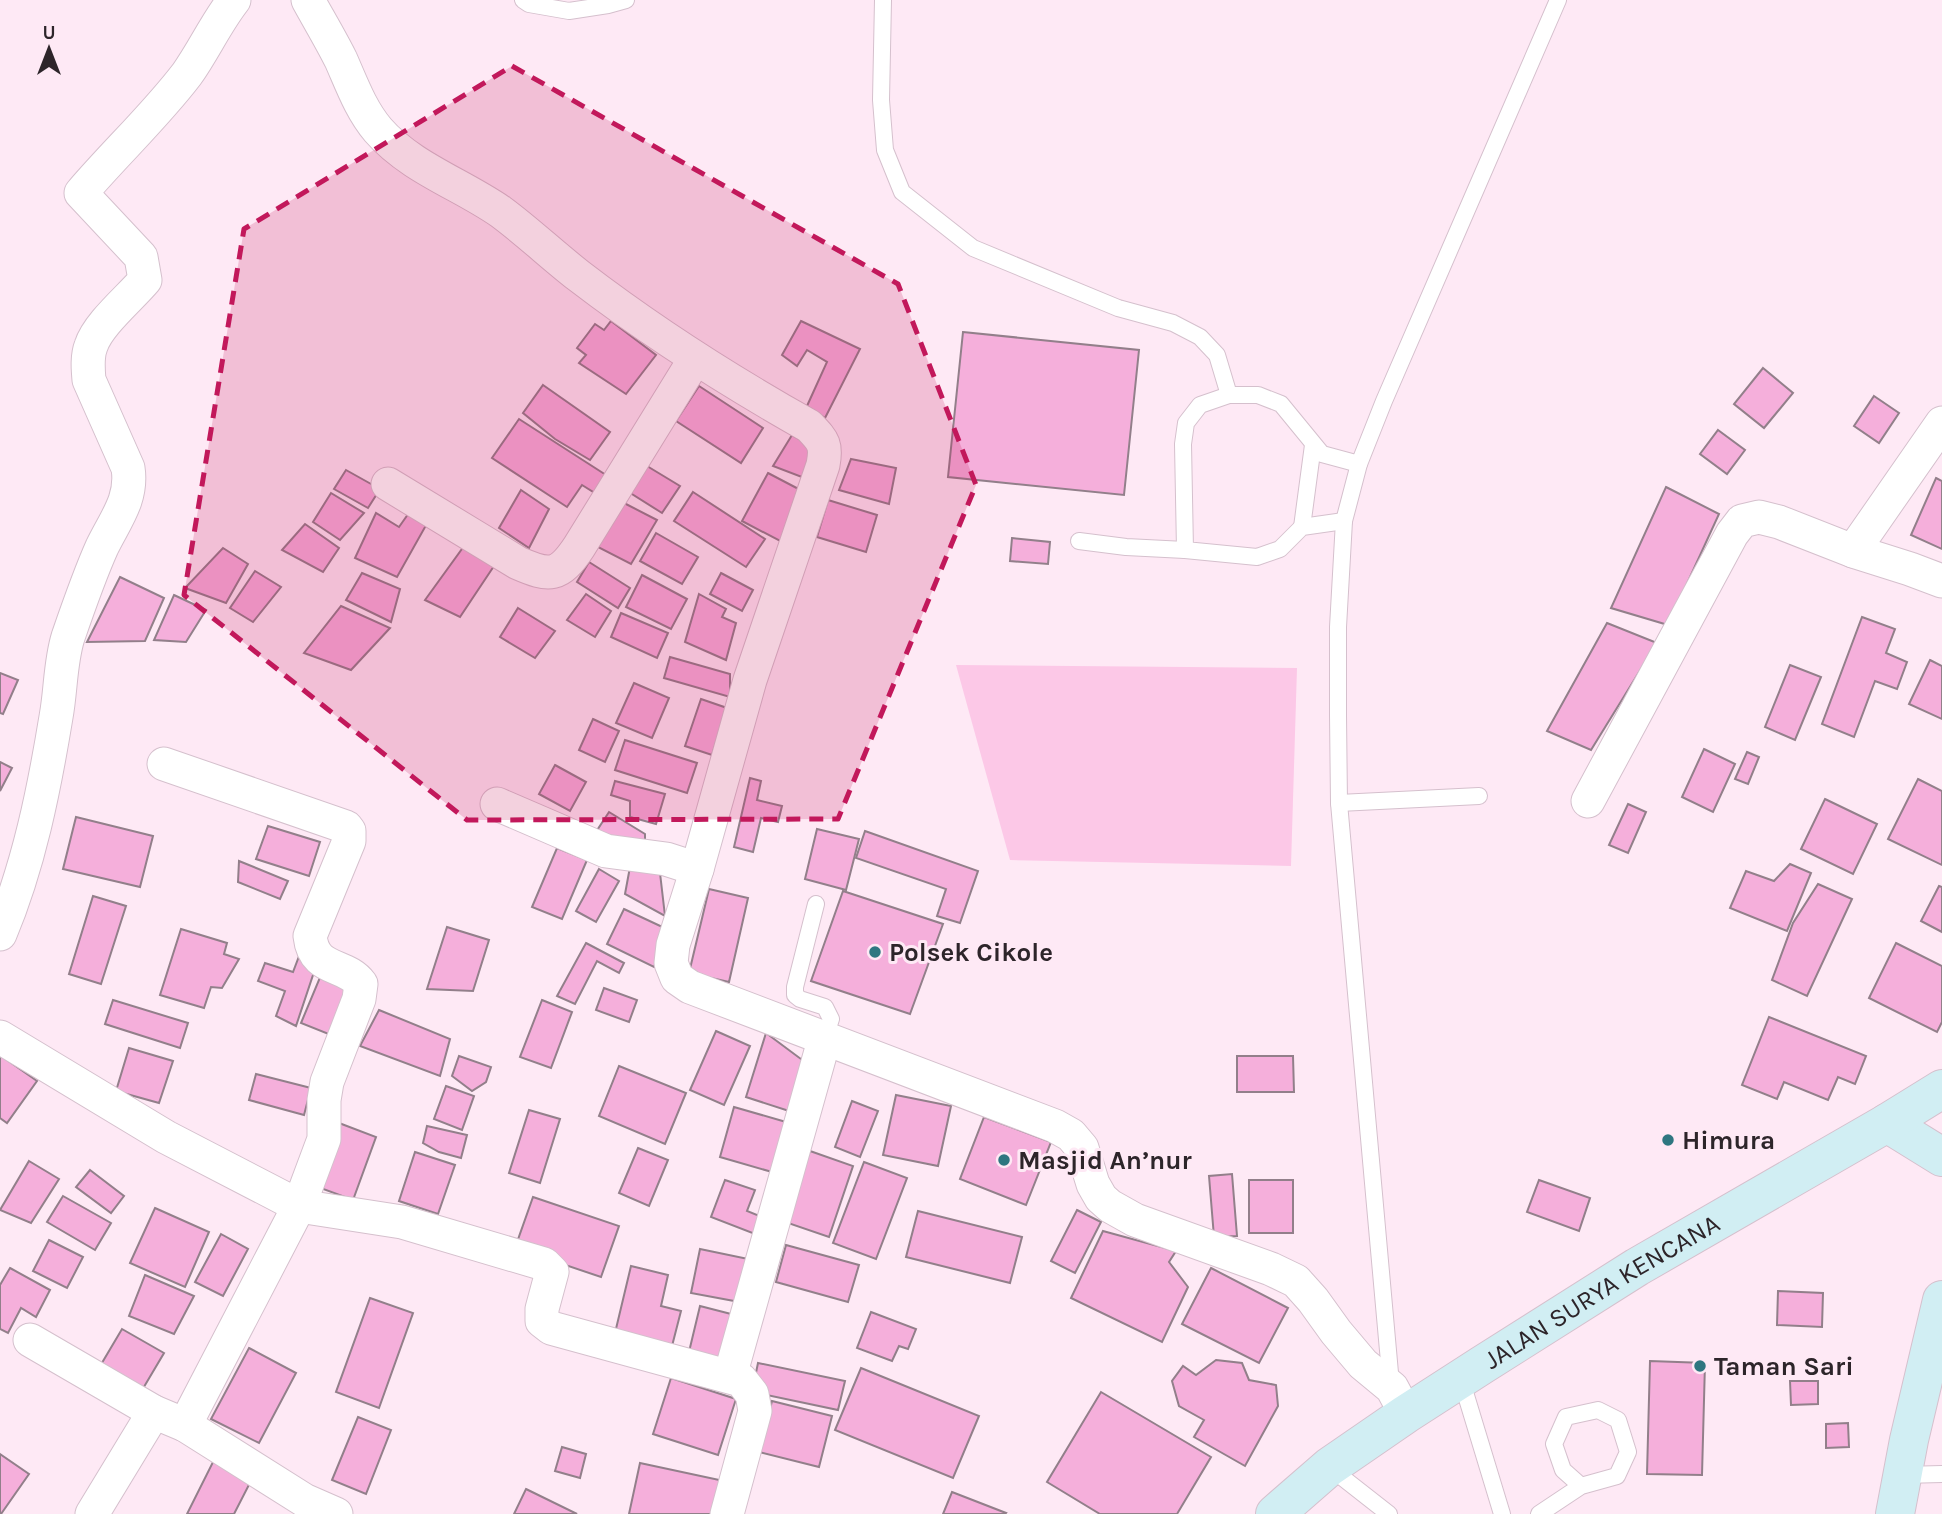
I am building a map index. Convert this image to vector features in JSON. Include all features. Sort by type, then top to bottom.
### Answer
[{"type":"street","points":[[0,934],[18,889],[41,797],[68,639],[102,549],[128,498],[130,483],[128,468],[89,380],[88,367],[91,345],[103,326],[145,280],[141,257],[82,192],[148,121],[188,72],[218,21],[234,0]]},
{"type":"street","points":[[308,0],[340,57],[364,111],[396,149],[434,173],[474,193],[521,226],[577,274],[695,359],[809,426],[823,440],[826,452],[824,465],[750,680],[673,945],[671,963],[677,978],[690,987],[1055,1126],[1071,1135],[1082,1148],[1093,1184],[1101,1198],[1110,1206],[1135,1220],[1296,1281],[1363,1364],[1399,1401]]},
{"type":"street","points":[[388,484],[518,563],[541,573],[557,572],[569,563],[695,359]]},
{"type":"street","points":[[1853,551],[1942,423]]},
{"type":"street","points":[[1588,800],[1732,534],[1742,521],[1759,517],[1779,522],[1942,581]]},
{"type":"street","points":[[164,764],[339,823],[349,831],[347,847],[310,936],[311,946],[321,961],[359,981],[361,989],[327,1082],[324,1139],[299,1206],[185,1425]]},
{"type":"street","points":[[497,804],[606,851],[666,859],[697,869]]},
{"type":"street","points":[[0,1037],[166,1137],[299,1206],[402,1222],[544,1264],[552,1272],[542,1309],[542,1321],[545,1325],[741,1380],[752,1394],[755,1411],[727,1514]]},
{"type":"street","points":[[730,1376],[825,1037]]},
{"type":"street","name":"JALAN SURYA KENCANA","points":[[1275,1514],[1399,1401],[1461,1379],[1637,1267],[1942,1089]]},
{"type":"street","points":[[1887,1123],[1942,1157]]},
{"type":"street","points":[[1895,1514],[1942,1300]]},
{"type":"street","points":[[30,1340],[154,1412],[185,1425],[300,1507],[336,1514]]},
{"type":"street","points":[[92,1514],[154,1412]]},
{"type":"lane","points":[[523,0],[528,4],[569,11],[625,0]]},
{"type":"lane","points":[[883,0],[881,100],[885,150],[902,192],[973,248],[1118,308],[1173,323],[1200,337],[1217,355],[1229,395]]},
{"type":"lane","points":[[1399,1401],[1339,803],[1338,627],[1344,521],[1359,464],[1559,0]]},
{"type":"lane","points":[[1185,550],[1183,444],[1186,423],[1200,405],[1229,395],[1258,395],[1281,404],[1322,454],[1359,464]]},
{"type":"lane","points":[[1302,527],[1313,445]]},
{"type":"lane","points":[[1079,541],[1257,556],[1280,549],[1302,527],[1344,521]]},
{"type":"lane","points":[[1339,803],[1479,796]]},
{"type":"lane","points":[[816,904],[795,995],[825,1007],[831,1020],[825,1037]]},
{"type":"lane","points":[[1461,1379],[1502,1514]]},
{"type":"lane","points":[[1539,1514],[1581,1486],[1617,1476],[1628,1452],[1618,1420],[1598,1410],[1566,1417],[1554,1444],[1563,1470],[1581,1486]]},
{"type":"lane","points":[[1329,1467],[1389,1514]]},
{"type":"lane","points":[[1903,1475],[1942,1474]]},
{"type":"highlighted area","points":[[512,66],[898,284],[976,485],[838,819],[467,820],[184,595],[244,229]]},
{"type":"shaded area","points":[[956,665],[1297,668],[1291,866],[1010,860]]},
{"type":"building","points":[[611,321],[656,355],[626,394],[579,363],[586,355],[577,348],[595,324],[604,330]]},
{"type":"building","points":[[801,321],[860,349],[825,418],[807,406],[827,362],[807,350],[797,366],[782,355]]},
{"type":"building","points":[[963,332],[1139,350],[1124,495],[948,477]]},
{"type":"building","points":[[1763,368],[1793,393],[1764,428],[1734,404]]},
{"type":"building","points":[[543,385],[610,432],[590,460],[555,439],[523,413]]},
{"type":"building","points":[[699,386],[763,428],[741,463],[676,421]]},
{"type":"building","points":[[1874,396],[1899,413],[1879,443],[1854,426]]},
{"type":"building","points":[[519,419],[606,475],[595,493],[582,485],[567,507],[492,458]]},
{"type":"building","points":[[1718,430],[1745,450],[1727,474],[1700,454]]},
{"type":"building","points":[[792,435],[820,450],[807,479],[773,466]]},
{"type":"building","points":[[851,459],[896,468],[889,504],[839,490]]},
{"type":"building","points":[[642,463],[680,486],[662,513],[624,489]]},
{"type":"building","points":[[346,470],[380,489],[368,508],[334,489]]},
{"type":"building","points":[[768,473],[810,495],[784,543],[742,521]]},
{"type":"building","points":[[1936,478],[1942,481],[1942,549],[1911,535]]},
{"type":"building","points":[[1666,487],[1719,514],[1668,625],[1611,608]]},
{"type":"building","points":[[521,490],[549,509],[529,548],[499,528]]},
{"type":"building","points":[[693,492],[765,539],[746,567],[674,521]]},
{"type":"building","points":[[331,493],[364,513],[340,540],[313,522]]},
{"type":"building","points":[[828,500],[877,515],[866,552],[817,537]]},
{"type":"building","points":[[624,503],[657,520],[631,564],[592,544]]},
{"type":"building","points":[[411,510],[429,520],[397,577],[355,558],[376,513],[399,527]]},
{"type":"building","points":[[305,524],[339,548],[323,572],[282,550]]},
{"type":"building","points":[[656,533],[698,557],[682,584],[640,561]]},
{"type":"building","points":[[1012,538],[1050,542],[1048,564],[1010,561]]},
{"type":"building","points":[[467,542],[494,566],[460,617],[425,600]]},
{"type":"building","points":[[223,548],[248,564],[226,603],[185,588]]},
{"type":"building","points":[[589,562],[630,588],[618,608],[577,582]]},
{"type":"building","points":[[255,571],[281,587],[253,622],[230,608]]},
{"type":"building","points":[[362,573],[400,589],[391,622],[346,600]]},
{"type":"building","points":[[721,573],[753,590],[742,611],[710,594]]},
{"type":"building","points":[[642,575],[687,599],[671,629],[626,607]]},
{"type":"building","points":[[120,577],[164,598],[145,641],[87,642]]},
{"type":"building","points":[[586,594],[611,611],[595,637],[567,620]]},
{"type":"building","points":[[699,594],[726,609],[722,617],[736,623],[726,660],[685,642]]},
{"type":"building","points":[[174,595],[206,610],[186,642],[154,640]]},
{"type":"building","points":[[341,606],[390,628],[351,670],[304,653]]},
{"type":"building","points":[[518,608],[555,631],[535,658],[500,637]]},
{"type":"building","points":[[621,613],[668,633],[657,658],[611,637]]},
{"type":"building","points":[[1862,617],[1895,629],[1886,653],[1907,662],[1897,689],[1875,681],[1854,737],[1822,724]]},
{"type":"building","points":[[1607,623],[1657,643],[1591,750],[1547,731]]},
{"type":"building","points":[[670,657],[730,674],[730,697],[664,678]]},
{"type":"building","points":[[1930,660],[1942,666],[1942,719],[1909,704]]},
{"type":"building","points":[[1790,665],[1821,677],[1795,740],[1765,727]]},
{"type":"building","points":[[0,673],[18,680],[3,714],[0,713]]},
{"type":"building","points":[[634,683],[669,698],[652,738],[616,723]]},
{"type":"building","points":[[701,699],[727,708],[712,755],[685,746]]},
{"type":"building","points":[[593,719],[619,731],[605,762],[579,750]]},
{"type":"building","points":[[625,740],[697,763],[687,793],[615,770]]},
{"type":"building","points":[[1704,749],[1735,764],[1713,812],[1682,797]]},
{"type":"building","points":[[1747,752],[1759,757],[1748,784],[1735,779]]},
{"type":"building","points":[[0,762],[12,768],[0,791]]},
{"type":"building","points":[[555,765],[586,782],[570,811],[539,794]]},
{"type":"building","points":[[750,778],[761,781],[757,800],[782,806],[778,822],[761,818],[753,852],[734,847]]},
{"type":"building","points":[[1918,779],[1942,791],[1942,865],[1888,839]]},
{"type":"building","points":[[615,781],[665,794],[656,824],[630,817],[630,801],[611,795]]},
{"type":"building","points":[[1825,799],[1877,824],[1853,874],[1801,849]]},
{"type":"building","points":[[1628,804],[1646,812],[1628,853],[1609,845]]},
{"type":"building","points":[[609,812],[645,834],[645,848],[594,835]]},
{"type":"building","points":[[76,817],[153,836],[140,887],[63,869]]},
{"type":"building","points":[[268,826],[320,842],[309,876],[256,859]]},
{"type":"building","points":[[817,829],[859,839],[846,890],[805,879]]},
{"type":"building","points":[[865,831],[978,871],[960,923],[937,916],[946,889],[856,858]]},
{"type":"building","points":[[557,848],[587,860],[562,919],[532,907]]},
{"type":"building","points":[[239,861],[288,881],[280,899],[238,882]]},
{"type":"building","points":[[1790,864],[1811,873],[1787,931],[1730,908],[1746,871],[1774,881]]},
{"type":"building","points":[[630,867],[660,873],[665,916],[625,894]]},
{"type":"building","points":[[599,869],[619,881],[596,922],[576,911]]},
{"type":"building","points":[[1818,884],[1852,899],[1807,996],[1772,980],[1793,923]]},
{"type":"building","points":[[1939,886],[1942,887],[1942,932],[1921,921]]},
{"type":"building","points":[[709,889],[748,898],[729,982],[689,973]]},
{"type":"building","points":[[843,891],[943,924],[910,1014],[811,981]]},
{"type":"building","points":[[93,896],[126,906],[101,984],[69,974]]},
{"type":"building","points":[[624,909],[671,931],[654,967],[607,944]]},
{"type":"building","points":[[447,927],[489,940],[473,991],[427,989]]},
{"type":"building","points":[[181,929],[227,943],[224,954],[239,959],[222,988],[211,987],[204,1008],[160,995]]},
{"type":"building","points":[[586,943],[624,963],[619,973],[597,961],[575,1004],[557,996]]},
{"type":"building","points":[[1896,943],[1942,966],[1942,1022],[1937,1032],[1869,998]]},
{"type":"building","points":[[301,951],[316,966],[296,1026],[276,1016],[285,991],[258,981],[265,963],[293,972]]},
{"type":"building","points":[[321,975],[355,989],[336,1037],[301,1023]]},
{"type":"building","points":[[604,988],[637,1000],[629,1022],[596,1010]]},
{"type":"building","points":[[113,1000],[188,1023],[180,1048],[105,1024]]},
{"type":"building","points":[[542,1000],[572,1012],[551,1068],[520,1057]]},
{"type":"building","points":[[379,1010],[450,1039],[440,1076],[360,1046]]},
{"type":"building","points":[[1769,1017],[1866,1056],[1855,1084],[1838,1077],[1828,1100],[1784,1082],[1777,1099],[1742,1085]]},
{"type":"building","points":[[716,1031],[750,1046],[724,1105],[690,1090]]},
{"type":"building","points":[[766,1033],[805,1062],[789,1111],[746,1097]]},
{"type":"building","points":[[129,1048],[173,1061],[159,1103],[116,1091]]},
{"type":"building","points":[[0,1055],[37,1081],[7,1123],[0,1118]]},
{"type":"building","points":[[459,1056],[491,1067],[486,1082],[472,1091],[452,1076]]},
{"type":"building","points":[[1237,1056],[1293,1056],[1294,1092],[1237,1092]]},
{"type":"building","points":[[619,1066],[686,1093],[665,1144],[599,1116]]},
{"type":"building","points":[[256,1074],[311,1088],[304,1115],[249,1100]]},
{"type":"building","points":[[446,1086],[474,1096],[462,1130],[434,1119]]},
{"type":"building","points":[[896,1095],[951,1106],[938,1166],[883,1155]]},
{"type":"building","points":[[852,1101],[878,1111],[860,1157],[835,1147]]},
{"type":"building","points":[[734,1107],[786,1122],[772,1172],[720,1157]]},
{"type":"building","points":[[529,1110],[560,1119],[540,1183],[509,1173]]},
{"type":"building","points":[[984,1117],[1051,1142],[1026,1205],[960,1179]]},
{"type":"building","points":[[339,1123],[376,1137],[353,1200],[315,1186]]},
{"type":"building","points":[[427,1126],[467,1135],[461,1158],[439,1152],[423,1143]]},
{"type":"building","points":[[638,1148],[668,1160],[649,1206],[619,1193]]},
{"type":"building","points":[[810,1151],[853,1166],[829,1237],[785,1222]]},
{"type":"building","points":[[415,1152],[455,1165],[438,1214],[399,1201]]},
{"type":"building","points":[[29,1161],[59,1179],[31,1223],[0,1210]]},
{"type":"building","points":[[864,1162],[907,1178],[876,1259],[833,1243]]},
{"type":"building","points":[[90,1170],[124,1196],[111,1213],[76,1187]]},
{"type":"building","points":[[1232,1174],[1237,1236],[1214,1237],[1209,1176]]},
{"type":"building","points":[[725,1180],[755,1190],[747,1211],[762,1217],[755,1234],[711,1217]]},
{"type":"building","points":[[1249,1180],[1293,1180],[1293,1233],[1249,1233]]},
{"type":"building","points":[[1539,1180],[1590,1198],[1579,1231],[1527,1212]]},
{"type":"building","points":[[63,1196],[111,1223],[95,1250],[47,1222]]},
{"type":"building","points":[[533,1197],[619,1226],[601,1277],[515,1248]]},
{"type":"building","points":[[155,1208],[209,1232],[185,1287],[130,1263]]},
{"type":"building","points":[[1077,1210],[1101,1222],[1075,1273],[1051,1261]]},
{"type":"building","points":[[918,1211],[1022,1237],[1010,1283],[906,1257]]},
{"type":"building","points":[[1103,1231],[1176,1251],[1169,1262],[1188,1287],[1162,1342],[1071,1298]]},
{"type":"building","points":[[221,1234],[248,1249],[223,1296],[195,1282]]},
{"type":"building","points":[[49,1240],[83,1257],[67,1288],[33,1271]]},
{"type":"building","points":[[786,1245],[859,1265],[848,1302],[776,1282]]},
{"type":"building","points":[[700,1249],[753,1260],[745,1303],[691,1293]]},
{"type":"building","points":[[631,1266],[668,1275],[661,1306],[681,1311],[672,1346],[615,1333]]},
{"type":"building","points":[[10,1268],[50,1290],[36,1317],[21,1308],[8,1333],[0,1329],[0,1285]]},
{"type":"building","points":[[1211,1268],[1288,1308],[1259,1363],[1182,1324]]},
{"type":"building","points":[[145,1275],[194,1296],[174,1334],[129,1316]]},
{"type":"building","points":[[1778,1291],[1823,1293],[1822,1327],[1777,1325]]},
{"type":"building","points":[[370,1298],[413,1313],[379,1408],[336,1392]]},
{"type":"building","points":[[700,1306],[735,1315],[724,1364],[688,1356]]},
{"type":"building","points":[[871,1312],[916,1329],[908,1349],[899,1346],[892,1361],[857,1348]]},
{"type":"building","points":[[122,1329],[164,1353],[138,1397],[96,1373]]},
{"type":"building","points":[[249,1348],[296,1373],[259,1443],[211,1419]]},
{"type":"building","points":[[1216,1360],[1242,1363],[1249,1380],[1276,1385],[1278,1406],[1245,1466],[1194,1437],[1204,1420],[1179,1406],[1172,1381],[1183,1366],[1196,1375]]},
{"type":"building","points":[[1650,1361],[1705,1363],[1702,1475],[1647,1474]]},
{"type":"building","points":[[758,1363],[845,1381],[838,1410],[752,1392]]},
{"type":"building","points":[[861,1368],[979,1416],[953,1478],[835,1430]]},
{"type":"building","points":[[671,1378],[736,1399],[718,1455],[653,1434]]},
{"type":"building","points":[[1790,1381],[1818,1381],[1818,1404],[1791,1405]]},
{"type":"building","points":[[1101,1392],[1211,1457],[1177,1514],[1100,1514],[1047,1482]]},
{"type":"building","points":[[772,1401],[832,1416],[819,1467],[759,1452]]},
{"type":"building","points":[[358,1417],[391,1430],[366,1494],[332,1480]]},
{"type":"building","points":[[1848,1423],[1849,1447],[1826,1448],[1826,1424]]},
{"type":"building","points":[[562,1447],[586,1454],[580,1478],[555,1471]]},
{"type":"building","points":[[0,1454],[29,1474],[1,1514],[0,1514]]},
{"type":"building","points":[[216,1456],[254,1475],[234,1514],[187,1514]]},
{"type":"building","points":[[640,1463],[724,1481],[717,1514],[629,1514]]},
{"type":"building","points":[[526,1489],[577,1514],[514,1514]]},
{"type":"building","points":[[952,1492],[1006,1513],[943,1514]]},
{"type":"place","name":"Polsek Cikole","points":[[875,952]]},
{"type":"place","name":"Himura","points":[[1668,1140]]},
{"type":"place","name":"Masjid An’nur","points":[[1004,1160]]},
{"type":"place","name":"Taman Sari","points":[[1700,1366]]}]
